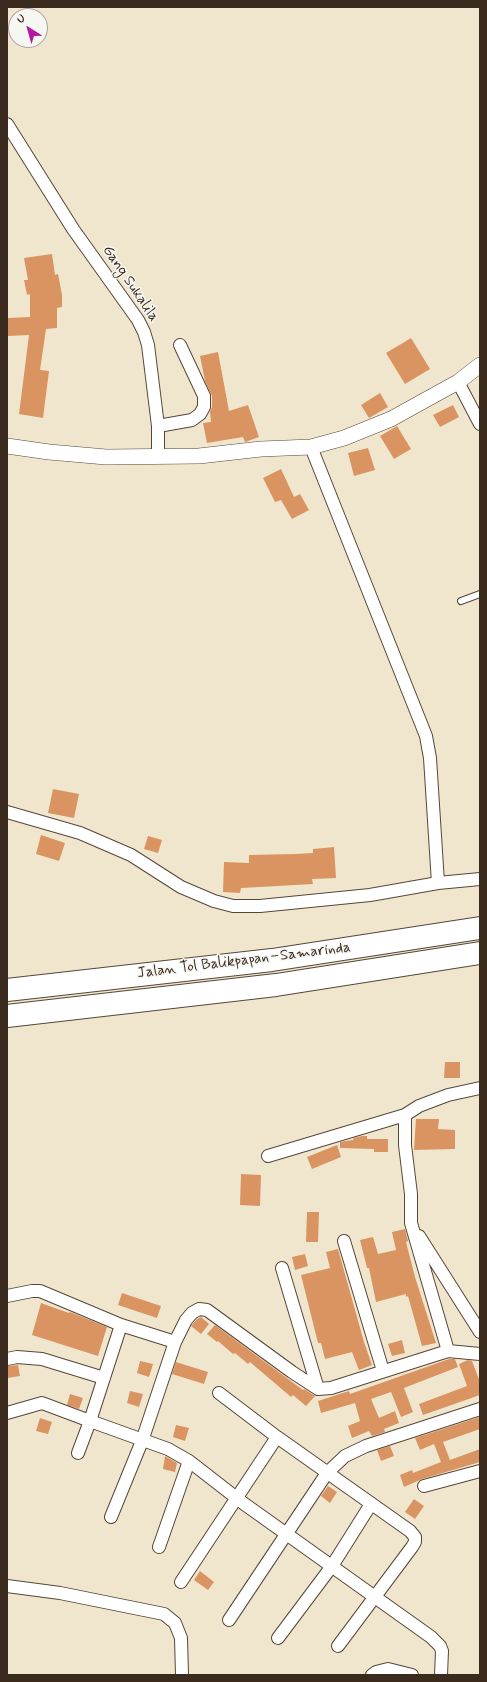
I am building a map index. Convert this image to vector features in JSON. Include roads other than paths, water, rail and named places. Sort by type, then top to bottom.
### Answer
[{"type":"highway","name":"Jalan Tol Balikpapan–Samarinda","points":[[7,990],[272,960],[480,928]]},
{"type":"highway","name":"Jalan Tol Balikpapan–Samarinda","points":[[7,1016],[276,985],[480,953]]},
{"type":"street","name":"Gang Sukalila","points":[[7,124],[73,229],[138,320],[144,332],[148,345],[158,426],[158,456]]},
{"type":"street","points":[[158,426],[192,420],[200,414],[204,407],[204,396],[180,345]]},
{"type":"street","points":[[7,446],[49,452],[106,457],[199,456],[261,449],[311,447],[344,438],[391,419],[458,382],[480,365]]},
{"type":"street","points":[[458,382],[480,424]]},
{"type":"street","points":[[311,447],[426,736],[430,758],[438,883]]},
{"type":"street","points":[[7,812],[80,833],[131,855],[181,887],[214,901],[233,906],[260,906],[370,895],[438,883],[480,879]]},
{"type":"street","points":[[268,1156],[405,1115],[419,1106],[448,1096],[480,1088]]},
{"type":"street","points":[[405,1115],[406,1145],[411,1194],[411,1223],[448,1352]]},
{"type":"street","points":[[411,1223],[480,1332]]},
{"type":"street","points":[[344,1241],[383,1371]]},
{"type":"street","points":[[282,1268],[318,1389]]},
{"type":"street","points":[[7,1296],[32,1290],[40,1291],[121,1325],[175,1342]]},
{"type":"street","points":[[111,1517],[142,1441],[175,1342],[186,1320],[192,1313],[199,1309],[207,1310],[292,1372],[318,1389],[326,1389],[448,1352],[480,1354]]},
{"type":"street","points":[[78,1452],[90,1421],[121,1325]]},
{"type":"street","points":[[7,1359],[17,1357],[42,1359],[104,1378]]},
{"type":"street","points":[[219,1393],[277,1437],[410,1531],[415,1537],[415,1542],[376,1597],[338,1646]]},
{"type":"street","points":[[7,1413],[42,1403],[142,1441],[168,1449],[189,1461],[237,1498],[437,1642],[442,1651],[441,1675]]},
{"type":"street","points":[[229,1620],[327,1473],[345,1456],[353,1451],[480,1409]]},
{"type":"street","points":[[181,1582],[277,1437]]},
{"type":"street","points":[[159,1547],[189,1461]]},
{"type":"street","points":[[424,1486],[480,1471]]},
{"type":"street","points":[[278,1638],[332,1566],[371,1504]]},
{"type":"street","points":[[7,1586],[60,1593],[164,1614],[175,1623],[181,1638],[182,1675]]},
{"type":"street","points":[[372,1675],[376,1672],[388,1670],[399,1671],[412,1675]]},
{"type":"lane","points":[[461,602],[480,594]]}]
